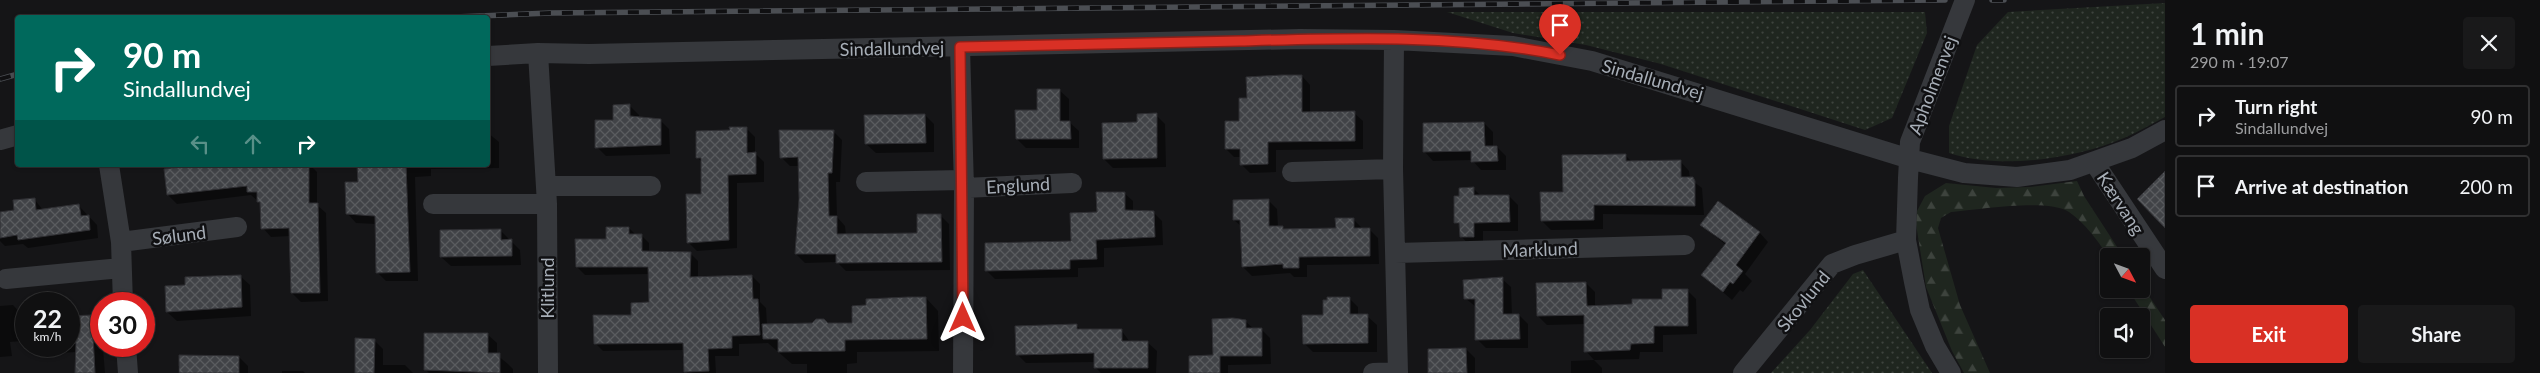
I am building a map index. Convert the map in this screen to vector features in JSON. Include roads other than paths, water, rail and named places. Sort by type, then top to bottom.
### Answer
[{"type":"street","name":"Apholmenvej","points":[[1951,373],[1935,346],[1920,310],[1906,240],[1910,142],[1965,0]]},
{"type":"street","name":"Sindallundvej","points":[[490,56],[538,53],[589,54],[1300,39],[1394,40],[1513,46],[1592,61],[1910,160],[1964,173],[2017,177],[2070,170],[2132,148],[2165,130]]},
{"type":"street","points":[[1373,373],[1398,373],[1393,169],[1394,40]]},
{"type":"street","name":"Englund","points":[[960,47],[963,184],[963,373]]},
{"type":"street","name":"Klitlund","points":[[538,53],[546,195],[548,373]]},
{"type":"street","points":[[0,140],[15,137]]},
{"type":"street","name":"Kærvang","points":[[2094,162],[2165,269]]},
{"type":"street","points":[[109,167],[120,242],[123,292]]},
{"type":"street","points":[[1292,172],[1393,169]]},
{"type":"street","name":"Englund","points":[[866,182],[963,184],[1072,183]]},
{"type":"street","points":[[433,204],[651,186]]},
{"type":"street","name":"Sølund","points":[[120,242],[237,227]]},
{"type":"street","name":"Skovlund","points":[[1743,373],[1832,264],[1906,240]]},
{"type":"street","name":"Marklund","points":[[1396,253],[1685,245]]},
{"type":"street","points":[[6,279],[121,268]]},
{"type":"street","points":[[127,357],[128,373]]},
{"type":"railway","points":[[490,16],[550,13],[1945,0]]},
{"type":"railway","points":[[1992,0],[2004,0]]},
{"type":"railway","points":[[0,79],[15,75]]}]
